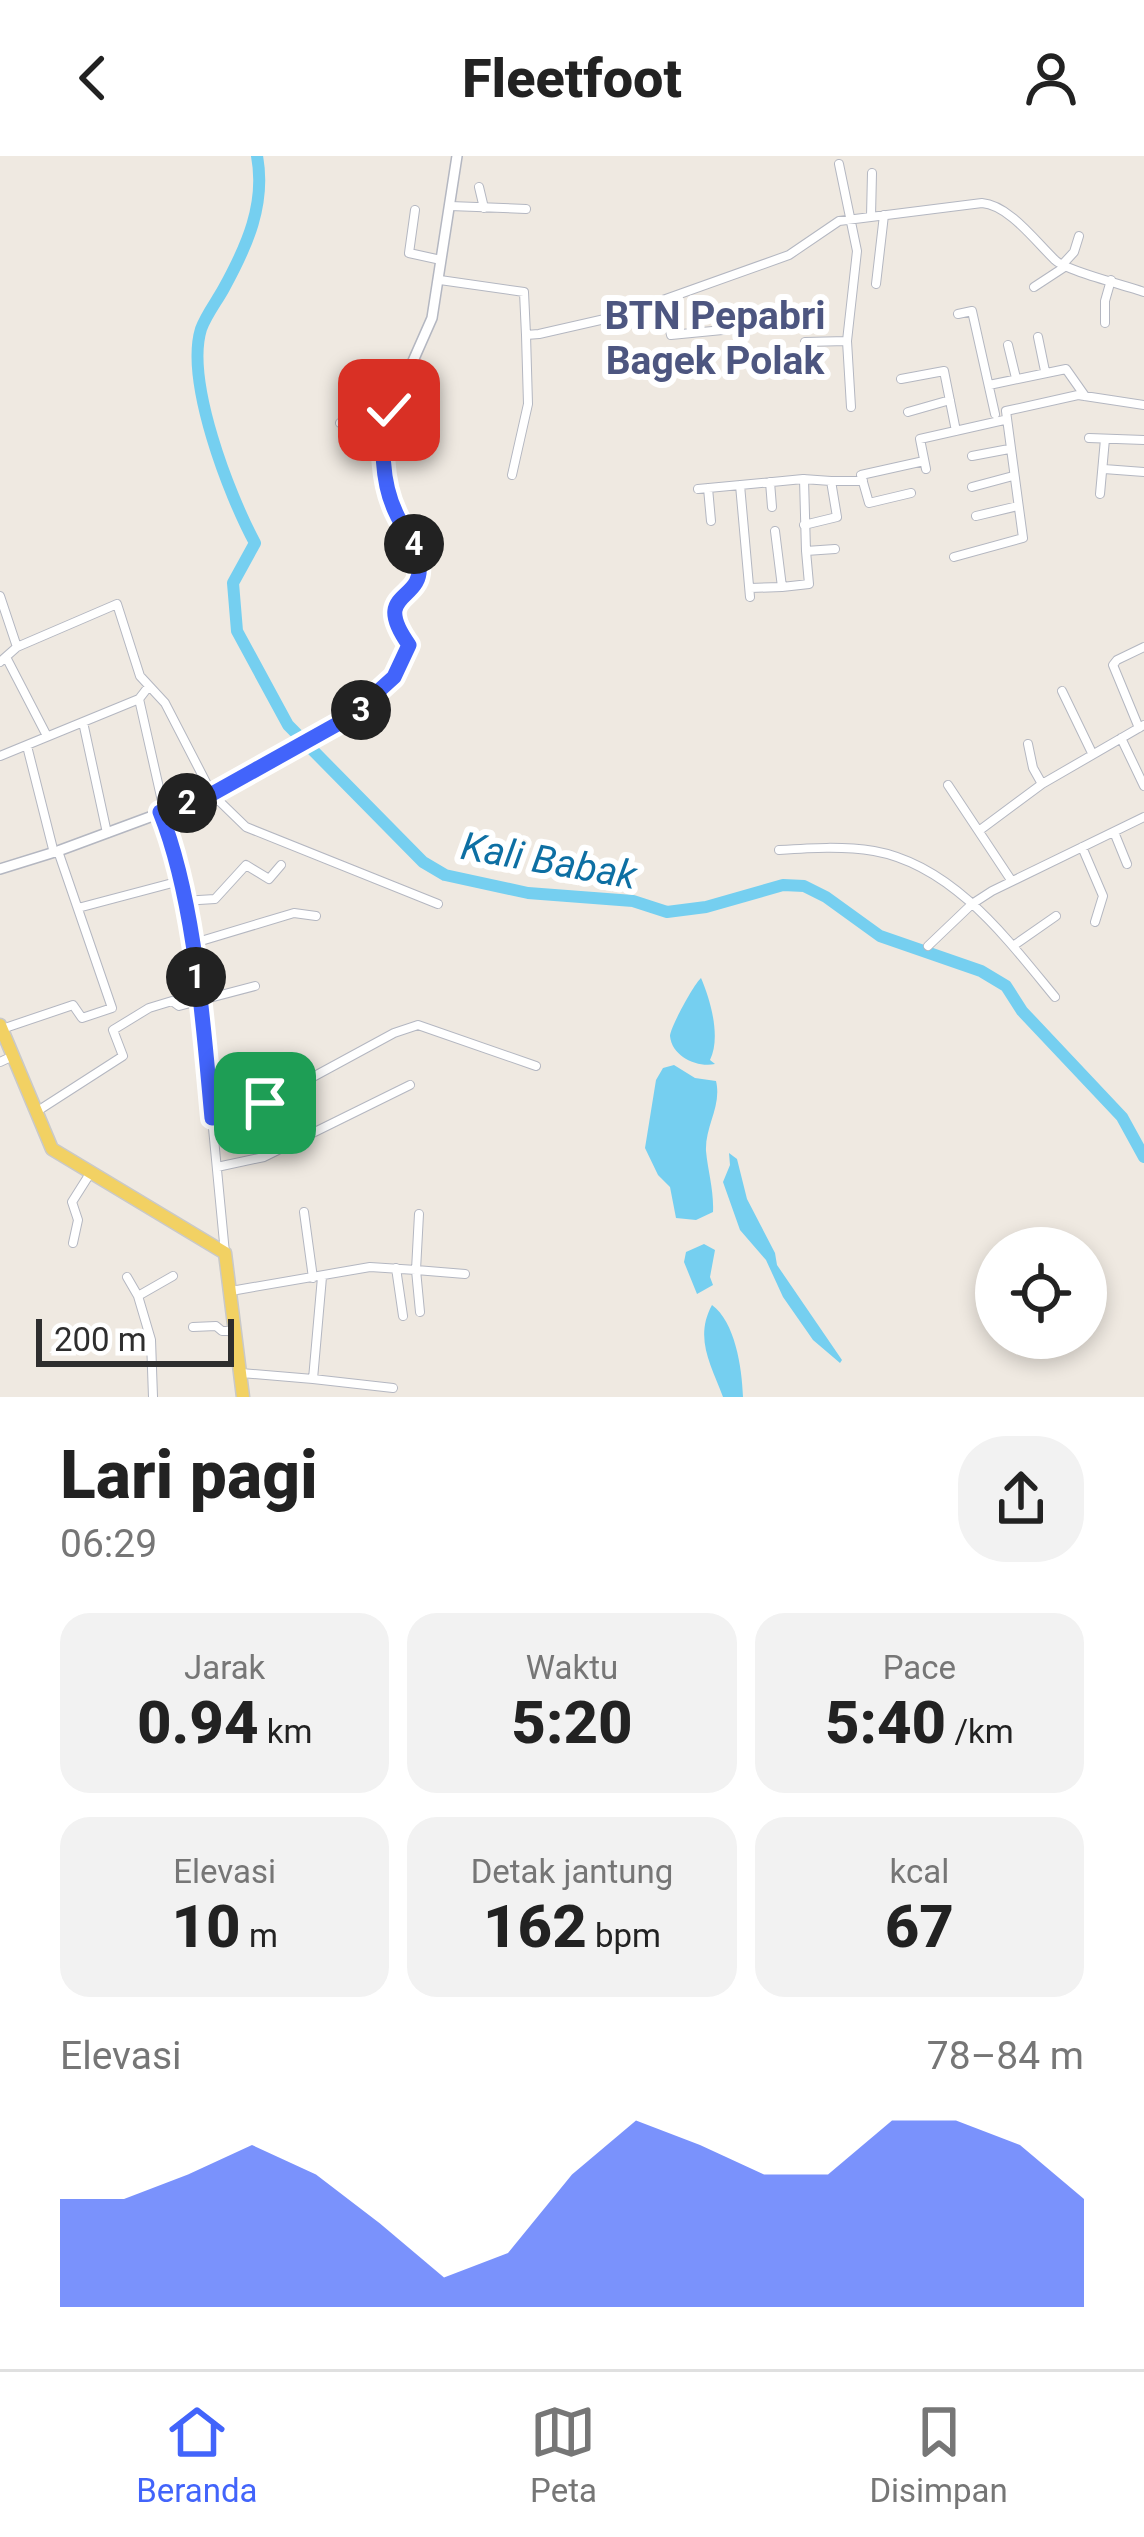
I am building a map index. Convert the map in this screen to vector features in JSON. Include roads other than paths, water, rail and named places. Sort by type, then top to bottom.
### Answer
[{"type":"main road","points":[[1,1027],[6,1059],[52,1149],[225,1253],[243,1397]]},
{"type":"street","points":[[0,869],[212,794],[350,717],[394,677],[409,649],[393,618],[398,601],[419,577],[420,568],[413,540],[389,494],[383,429],[428,330],[440,280],[457,156]]},
{"type":"street","points":[[839,164],[857,258],[847,341],[851,407]]},
{"type":"street","points":[[871,216],[872,173]]},
{"type":"street","points":[[479,187],[484,208]]},
{"type":"street","points":[[526,335],[579,326],[663,300],[796,252],[829,226],[851,218],[946,205],[992,204],[1028,230],[1063,266],[1144,292]]},
{"type":"street","points":[[450,206],[526,209]]},
{"type":"street","points":[[415,210],[409,254],[443,260]]},
{"type":"street","points":[[877,284],[884,215]]},
{"type":"street","points":[[1034,286],[1063,266],[1079,236]]},
{"type":"street","points":[[440,280],[524,292],[527,404],[512,475]]},
{"type":"street","points":[[1105,323],[1111,280]]},
{"type":"street","points":[[663,300],[671,335],[775,325]]},
{"type":"street","points":[[954,556],[1023,538],[1009,449],[972,311],[958,314]]},
{"type":"street","points":[[1038,337],[1046,371]]},
{"type":"street","points":[[805,342],[847,341]]},
{"type":"street","points":[[1008,345],[1016,378]]},
{"type":"street","points":[[989,386],[1066,369],[1086,398]]},
{"type":"street","points":[[901,379],[944,371],[956,431]]},
{"type":"street","points":[[911,493],[869,502],[861,475],[925,465],[920,439],[1014,409],[1069,396],[1144,405]]},
{"type":"street","points":[[908,412],[950,400]]},
{"type":"street","points":[[340,423],[383,429]]},
{"type":"street","points":[[1089,438],[1144,440]]},
{"type":"street","points":[[1100,494],[1106,439]]},
{"type":"street","points":[[973,456],[1009,449]]},
{"type":"street","points":[[1104,469],[1144,472]]},
{"type":"street","points":[[972,487],[1013,476]]},
{"type":"street","points":[[711,521],[703,489],[804,479],[863,481]]},
{"type":"street","points":[[740,485],[750,593],[808,584],[804,479]]},
{"type":"street","points":[[804,524],[837,517],[831,481]]},
{"type":"street","points":[[770,482],[772,507]]},
{"type":"street","points":[[976,516],[1018,506]]},
{"type":"street","points":[[775,532],[782,586]]},
{"type":"street","points":[[806,551],[835,549]]},
{"type":"street","points":[[0,596],[17,647]]},
{"type":"street","points":[[47,736],[3,660],[17,647],[117,604],[136,667],[166,703],[212,794],[251,830],[437,904]]},
{"type":"street","points":[[980,830],[1042,784],[1142,726],[1113,665],[1144,647]]},
{"type":"street","points":[[0,756],[139,699],[148,686]]},
{"type":"street","points":[[1062,691],[1093,753]]},
{"type":"street","points":[[139,699],[180,881],[201,1003],[225,1253]]},
{"type":"street","points":[[83,722],[107,833]]},
{"type":"street","points":[[1121,738],[1144,787]]},
{"type":"street","points":[[1028,744],[1042,784]]},
{"type":"street","points":[[1,1027],[74,1005],[82,1018],[112,1008],[56,852],[27,746]]},
{"type":"street","points":[[948,785],[1011,880]]},
{"type":"street","points":[[928,946],[972,904],[1011,880],[1144,818]]},
{"type":"street","points":[[1114,832],[1126,864]]},
{"type":"street","points":[[1082,848],[1103,896],[1095,922]]},
{"type":"street","points":[[779,850],[879,852],[916,866],[972,904],[1055,997]]},
{"type":"street","points":[[183,902],[214,898],[246,865],[269,879],[281,865]]},
{"type":"street","points":[[78,908],[180,881]]},
{"type":"street","points":[[190,944],[294,913],[316,916]]},
{"type":"street","points":[[1013,946],[1056,916]]},
{"type":"street","points":[[35,1112],[123,1056],[113,1030],[128,1019],[172,1001],[178,1006],[201,1003],[255,986]]},
{"type":"street","points":[[212,1118],[229,1117],[265,1103],[418,1025],[536,1066]]},
{"type":"street","points":[[217,1167],[264,1156],[410,1085]]},
{"type":"street","points":[[74,1243],[78,1220],[71,1202],[91,1172]]},
{"type":"street","points":[[304,1212],[317,1277],[313,1379]]},
{"type":"street","points":[[419,1214],[420,1312]]},
{"type":"street","points":[[231,1291],[370,1267],[465,1274]]},
{"type":"street","points":[[396,1268],[403,1316]]},
{"type":"street","points":[[138,1297],[173,1276]]},
{"type":"street","points":[[128,1277],[152,1340],[153,1397]]},
{"type":"street","points":[[193,1327],[236,1330]]},
{"type":"street","points":[[241,1373],[393,1388]]},
{"type":"water","points":[[701,978],[713,1019],[715,1041],[710,1060],[715,1064],[687,1059],[675,1050],[670,1036]]},
{"type":"water","points":[[674,1065],[695,1078],[716,1081],[706,1151],[713,1212],[696,1220],[676,1218],[670,1187],[658,1175],[645,1148],[656,1080],[663,1068]]},
{"type":"water","points":[[729,1153],[737,1159],[747,1199],[777,1265],[840,1363],[813,1340],[783,1297],[766,1260],[740,1230],[723,1182]]},
{"type":"water","points":[[704,1244],[715,1250],[713,1285],[697,1294],[684,1262],[686,1252]]},
{"type":"water","points":[[712,1305],[732,1334],[743,1397],[723,1397],[710,1363],[704,1329]]},
{"type":"waterway","name":"Kali Babak","points":[[257,156],[257,208],[247,240],[201,329],[199,378],[222,468],[255,543],[233,583],[237,631],[288,725],[423,862],[445,875],[528,893],[633,901],[667,912],[706,907],[783,885],[804,886],[880,936],[981,971],[1006,986],[1022,1011],[1122,1117],[1144,1157]]},
{"type":"district","name":"BTN Pepabri Bagek Polak","points":[[715,338]]}]
